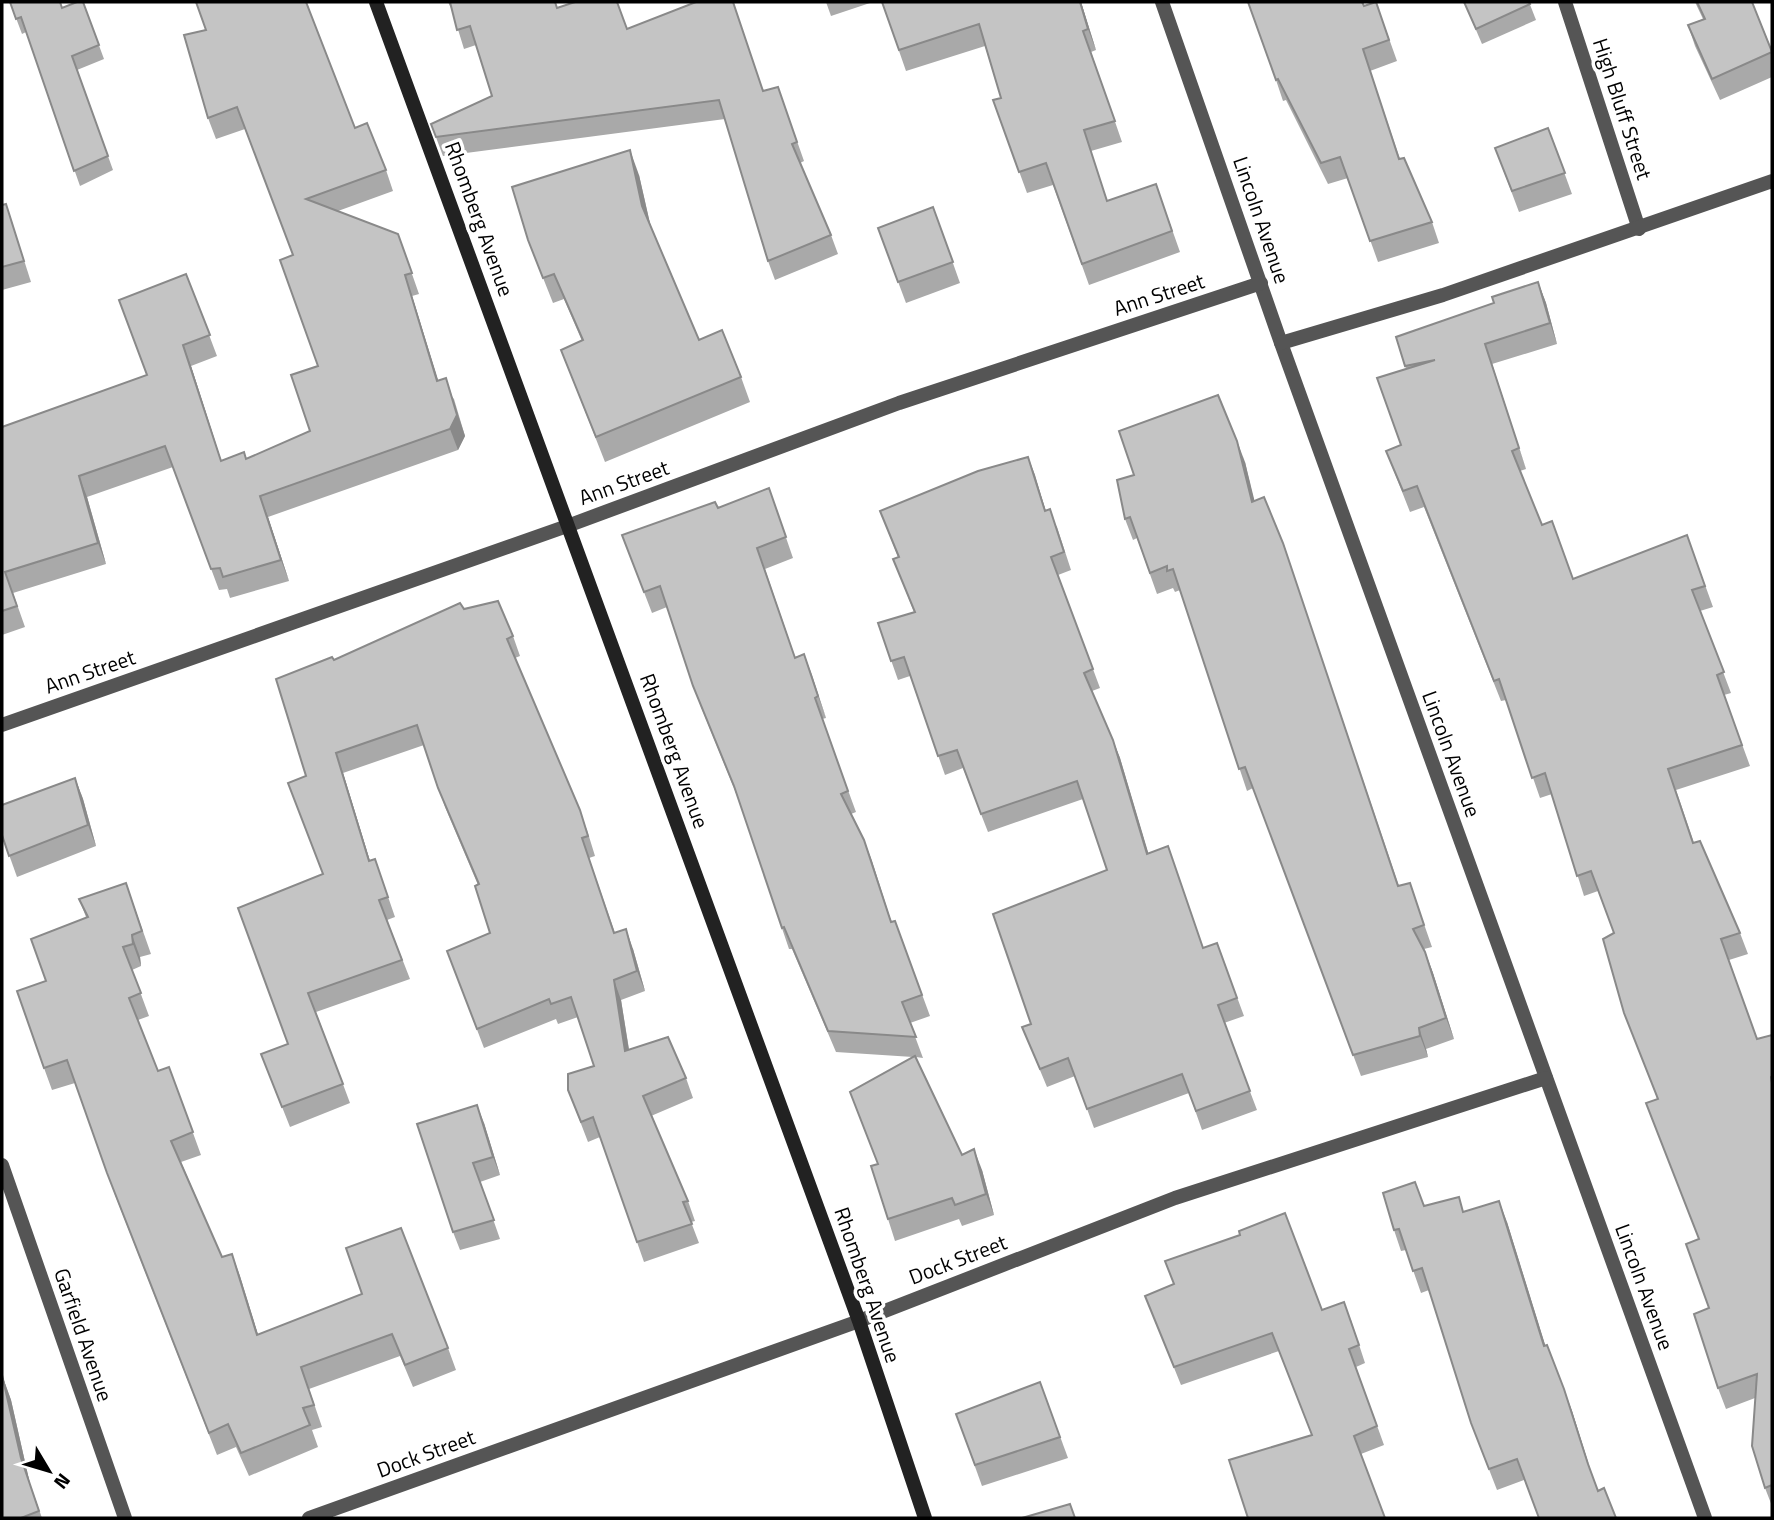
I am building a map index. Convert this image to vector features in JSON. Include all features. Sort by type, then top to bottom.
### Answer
[{"type":"street","name":"Rhomberg Avenue","points":[[376,2],[570,525],[859,1321],[925,1518]]},
{"type":"street","name":"Lincoln Avenue","points":[[1162,2],[1281,343],[1705,1518]]},
{"type":"street","name":"High Bluff Street","points":[[1565,2],[1639,229]]},
{"type":"street","points":[[1281,343],[1443,295],[1772,181]]},
{"type":"street","name":"Ann Street","points":[[2,725],[570,525],[899,402],[1261,283]]},
{"type":"street","name":"Dock Street","points":[[309,1518],[859,1321],[1175,1198],[1546,1078]]},
{"type":"street","name":"Garfield Avenue","points":[[2,1165],[125,1518]]},
{"type":"building","points":[[10,2],[60,2],[62,8],[83,2],[99,45],[72,56],[108,156],[74,171],[21,17],[16,19]]},
{"type":"building","points":[[196,2],[306,2],[355,128],[367,123],[386,170],[306,199],[398,234],[412,273],[405,275],[437,381],[446,378],[457,415],[450,429],[260,496],[281,560],[223,577],[220,568],[211,569],[165,446],[79,476],[98,543],[5,572],[17,606],[2,611],[2,427],[147,375],[119,300],[186,274],[210,335],[183,345],[221,461],[244,452],[246,459],[310,431],[291,375],[318,366],[280,260],[293,255],[237,107],[208,118],[184,35],[206,30]]},
{"type":"building","points":[[450,2],[555,2],[557,8],[575,2],[617,2],[627,29],[696,2],[733,2],[763,91],[778,87],[797,142],[792,144],[831,235],[768,261],[719,100],[436,137],[431,124],[492,96],[470,26],[457,30]]},
{"type":"building","points":[[882,2],[1080,2],[1088,29],[1083,31],[1115,121],[1084,130],[1107,201],[1156,184],[1172,231],[1082,264],[1046,163],[1019,172],[993,100],[1001,98],[979,24],[899,50]]},
{"type":"building","points":[[1248,2],[1362,2],[1364,6],[1376,2],[1389,40],[1363,49],[1399,159],[1404,158],[1432,222],[1370,241],[1340,157],[1321,163],[1278,79],[1276,80]]},
{"type":"building","points":[[1464,2],[1529,2],[1530,4],[1476,29]]},
{"type":"building","points":[[1697,2],[1752,2],[1772,52],[1712,79],[1688,25],[1705,19]]},
{"type":"building","points":[[1548,128],[1565,173],[1512,191],[1495,148]]},
{"type":"building","points":[[630,150],[642,206],[699,340],[722,330],[741,377],[596,437],[561,350],[583,340],[554,274],[543,278],[512,187]]},
{"type":"building","points":[[6,204],[24,261],[2,267],[2,205]]},
{"type":"building","points":[[933,207],[953,262],[898,282],[878,228]]},
{"type":"building","points":[[1538,282],[1550,323],[1485,344],[1519,448],[1512,451],[1542,525],[1552,521],[1573,579],[1687,535],[1705,586],[1692,590],[1724,672],[1717,675],[1742,745],[1668,769],[1693,843],[1700,841],[1740,933],[1721,939],[1757,1039],[1772,1035],[1772,1485],[1765,1488],[1752,1446],[1757,1374],[1718,1388],[1694,1314],[1709,1308],[1686,1244],[1699,1239],[1646,1103],[1658,1099],[1624,1013],[1603,939],[1614,933],[1591,871],[1577,876],[1545,773],[1532,778],[1499,679],[1494,681],[1417,486],[1403,491],[1386,451],[1401,445],[1377,378],[1435,360],[1405,366],[1396,337],[1494,303],[1492,297]]},
{"type":"building","points":[[1218,395],[1237,441],[1252,502],[1264,497],[1283,543],[1398,886],[1410,883],[1424,925],[1413,929],[1425,952],[1446,1018],[1419,1028],[1420,1036],[1353,1055],[1245,767],[1239,769],[1173,569],[1167,571],[1167,566],[1150,573],[1130,517],[1125,519],[1117,480],[1134,475],[1119,431]]},
{"type":"building","points":[[1028,457],[1045,511],[1050,509],[1064,552],[1051,557],[1093,669],[1084,673],[1113,740],[1147,854],[1168,846],[1203,948],[1217,943],[1237,998],[1218,1005],[1250,1091],[1196,1111],[1182,1074],[1087,1109],[1068,1058],[1040,1069],[1022,1027],[1031,1024],[993,914],[1107,870],[1077,781],[981,814],[957,750],[938,756],[904,657],[891,661],[878,623],[915,612],[893,559],[899,557],[880,511],[978,471]]},
{"type":"building","points":[[769,488],[786,537],[757,548],[795,658],[804,654],[818,696],[815,698],[848,791],[841,794],[864,840],[891,922],[895,921],[922,995],[902,1002],[916,1037],[828,1031],[784,927],[782,928],[734,786],[693,686],[660,586],[644,592],[622,535],[715,502],[718,508]]},
{"type":"building","points":[[498,601],[513,636],[507,639],[580,810],[588,836],[582,838],[614,933],[626,929],[637,971],[614,980],[625,1051],[668,1037],[686,1078],[643,1096],[688,1201],[683,1202],[692,1224],[637,1242],[593,1117],[581,1122],[568,1090],[568,1074],[594,1066],[571,997],[551,1004],[549,999],[477,1029],[447,951],[490,933],[475,886],[479,884],[438,788],[417,725],[336,753],[369,861],[375,859],[388,897],[379,900],[402,960],[308,993],[343,1084],[282,1107],[261,1054],[288,1044],[238,908],[323,874],[288,783],[306,776],[276,679],[332,657],[334,660],[460,603],[464,609]]},
{"type":"building","points":[[75,778],[88,825],[9,856],[2,835],[2,805]]},
{"type":"building","points":[[126,883],[142,931],[132,935],[133,944],[123,947],[141,993],[129,998],[158,1071],[169,1067],[193,1132],[171,1141],[222,1257],[232,1254],[257,1335],[362,1294],[346,1248],[401,1228],[448,1348],[405,1365],[392,1334],[301,1367],[314,1405],[303,1408],[310,1425],[241,1453],[228,1424],[209,1433],[107,1173],[67,1060],[44,1068],[17,991],[46,981],[31,939],[88,917],[79,899]]},
{"type":"building","points":[[915,1056],[962,1155],[974,1149],[986,1194],[955,1205],[952,1198],[888,1219],[871,1166],[878,1164],[850,1092]]},
{"type":"building","points":[[477,1105],[493,1157],[473,1163],[494,1220],[453,1232],[417,1124]]},
{"type":"building","points":[[1415,1182],[1424,1206],[1459,1197],[1463,1212],[1499,1201],[1544,1346],[1547,1345],[1564,1389],[1598,1491],[1604,1488],[1616,1518],[1539,1518],[1517,1459],[1489,1469],[1471,1423],[1422,1268],[1413,1271],[1399,1229],[1394,1230],[1383,1193]]},
{"type":"building","points":[[1285,1213],[1322,1310],[1344,1302],[1359,1345],[1349,1349],[1377,1426],[1354,1436],[1385,1518],[1248,1518],[1229,1460],[1312,1435],[1272,1333],[1174,1367],[1145,1296],[1174,1284],[1165,1261],[1240,1235],[1239,1231]]},
{"type":"building","points":[[2,1375],[21,1458],[39,1511],[21,1518],[2,1518]]},
{"type":"building","points":[[1040,1382],[1060,1437],[975,1465],[956,1414]]},
{"type":"building","points":[[1070,1504],[1075,1518],[1022,1518]]}]
